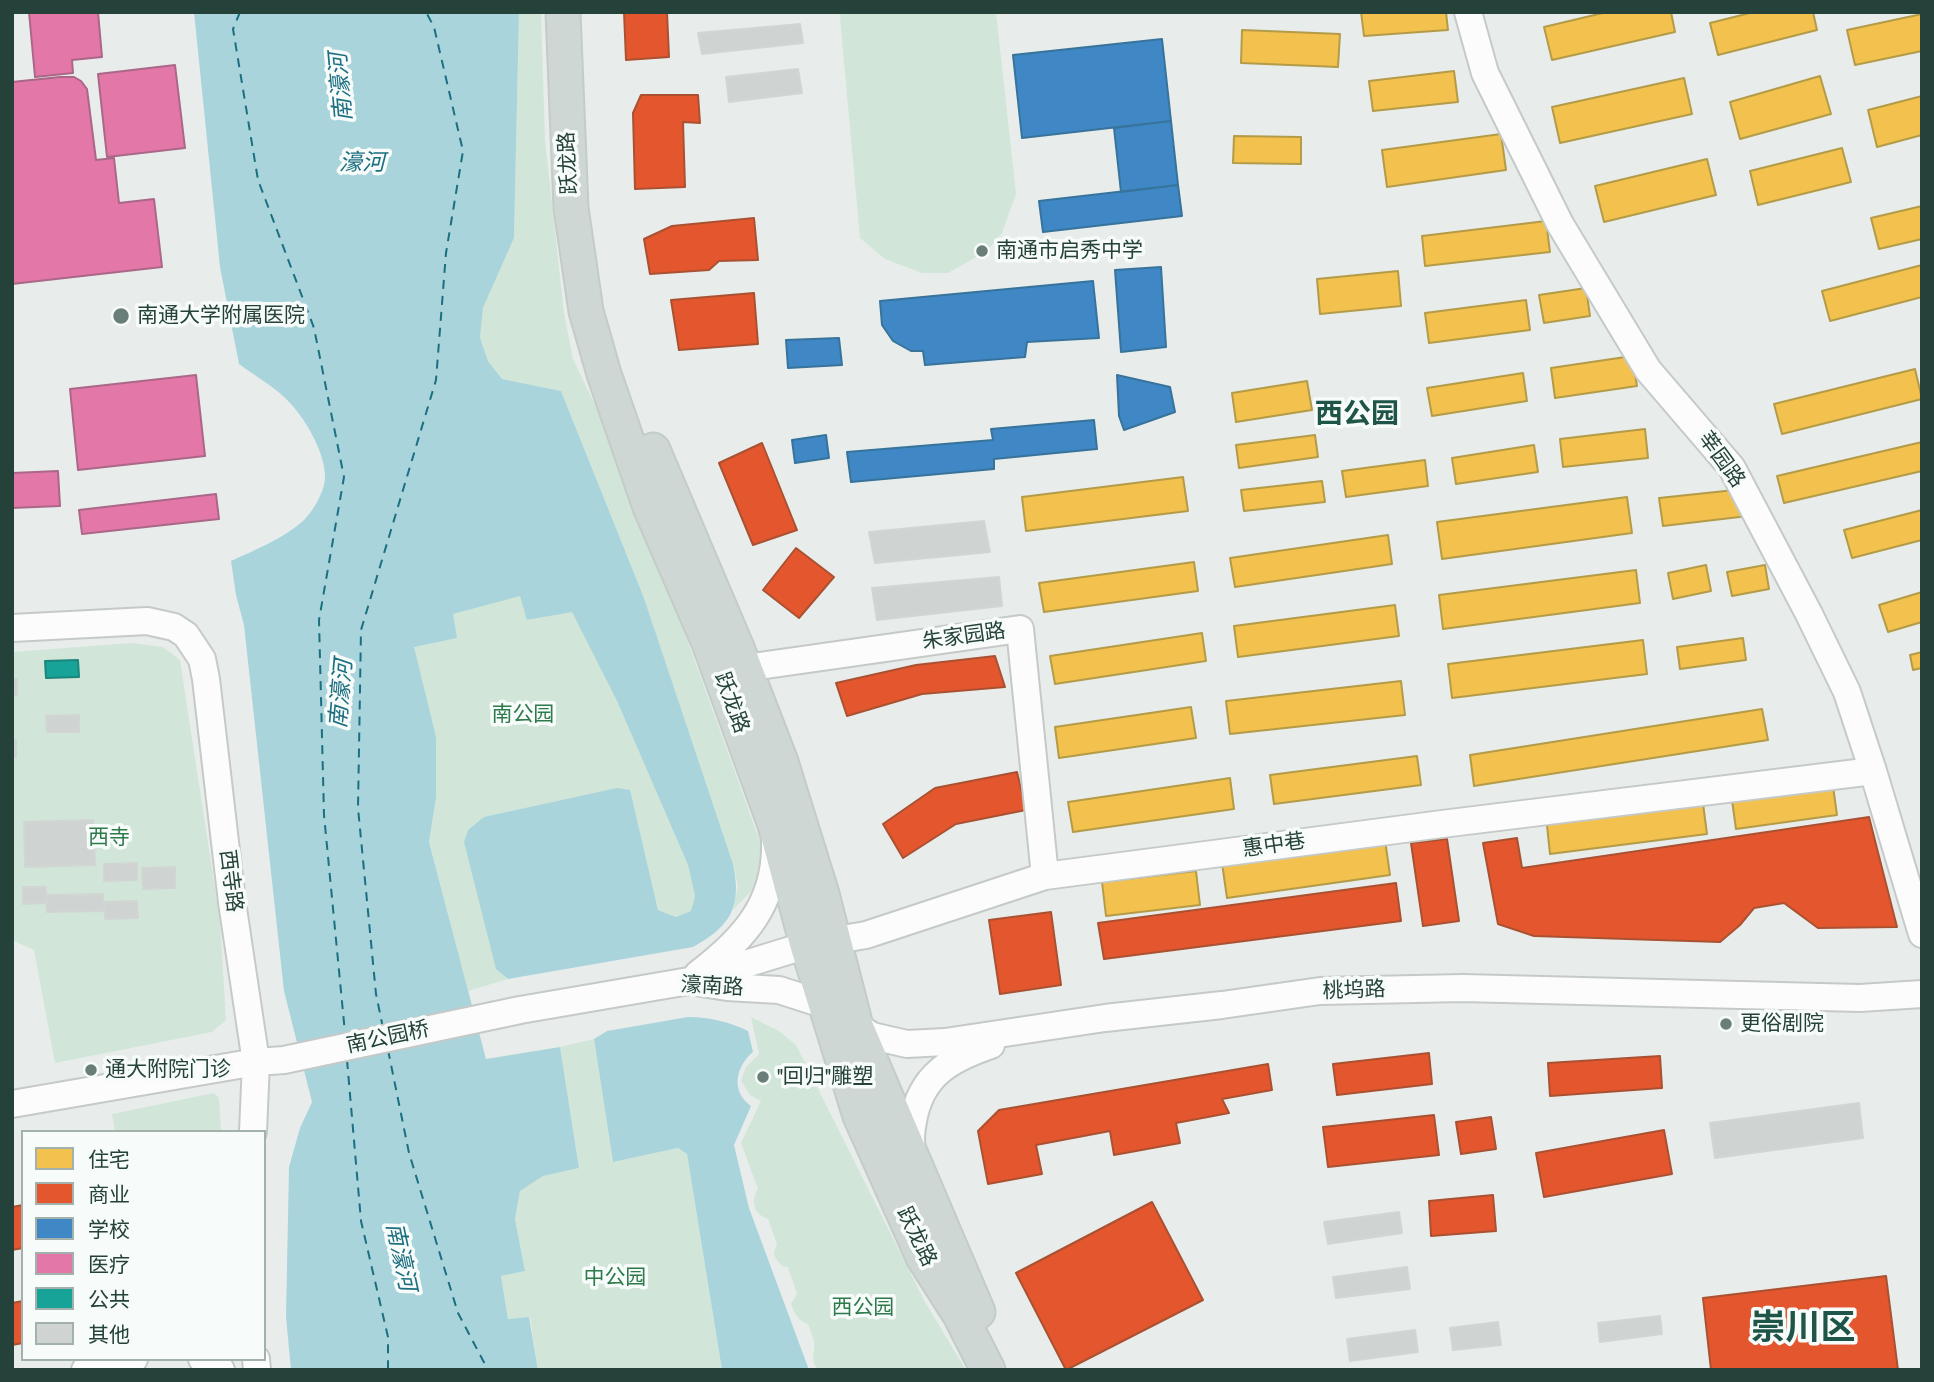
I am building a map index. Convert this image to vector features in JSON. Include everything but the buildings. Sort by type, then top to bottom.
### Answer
[{"type":"main road","name":"跃龙路","points":[[562,12],[571,208],[586,311],[604,374],[650,506],[709,643],[821,943],[922,1186],[1006,1370]]},
{"type":"main road","name":"跃龙路","points":[[582,12],[587,181],[596,260],[616,345],[653,451],[745,668],[781,762],[821,943],[826,1005],[860,1116],[923,1257],[960,1315],[988,1370]]},
{"type":"street","name":"莘园路","points":[[1468,12],[1485,73],[1560,225],[1648,369],[1732,468],[1809,614],[1847,692],[1922,934]]},
{"type":"street","name":"西寺路","points":[[12,628],[147,621],[174,627],[186,635],[202,659],[232,902],[256,1062]]},
{"type":"street","name":"朱家园路","points":[[745,668],[1020,629],[1045,876]]},
{"type":"street","name":"惠中巷","points":[[688,981],[821,943],[866,935],[1045,876],[1873,771]]},
{"type":"street","points":[[688,981],[722,956],[756,918],[776,864],[775,825]]},
{"type":"street","name":"濠南路","points":[[520,1010],[688,981],[727,987],[779,990],[826,1005],[856,1026]]},
{"type":"street","name":"桃坞路","points":[[856,1026],[873,1036],[907,1044],[944,1042],[1320,991],[1463,988],[1860,998],[1922,1005]]},
{"type":"street","name":"桃坞路","points":[[1860,998],[1922,994]]},
{"type":"street","name":"南公园桥","points":[[256,1062],[284,1060],[520,1010]]},
{"type":"street","points":[[922,1186],[911,1149],[912,1126],[917,1101],[929,1080],[949,1062],[1041,1028]]},
{"type":"street","points":[[12,1104],[256,1062],[253,1130]]},
{"type":"street","points":[[85,1370],[125,1361]]},
{"type":"street","points":[[205,1361],[221,1370]]},
{"type":"green space","points":[[519,12],[541,12],[545,140],[564,313],[573,359],[599,413],[687,639],[767,861],[762,880],[733,910],[738,886],[733,864],[644,598],[561,391],[502,379],[488,361],[480,338],[483,308],[514,238]]},
{"type":"green space","points":[[841,12],[996,12],[1016,194],[1002,233],[987,251],[948,273],[922,273],[885,259],[860,238]]},
{"type":"green space","name":"南公园","points":[[521,595],[528,620],[572,611],[617,701],[688,865],[695,896],[691,911],[676,917],[658,910],[629,790],[496,969],[508,979],[468,991],[429,842],[436,798],[414,646],[456,638],[452,614]]},
{"type":"green space","name":"西寺","points":[[131,643],[163,647],[180,660],[220,921],[226,1020],[212,1032],[55,1063],[34,950],[12,940],[12,652]]},
{"type":"green space","name":"西公园","points":[[751,1017],[779,1031],[796,1045],[925,1302],[966,1370],[818,1370],[815,1366],[814,1342],[808,1324],[801,1321],[791,1304],[797,1294],[788,1267],[782,1266],[776,1258],[774,1251],[777,1245],[768,1219],[759,1214],[755,1207],[754,1198],[758,1189],[741,1143],[761,1101],[750,1095],[741,1081],[746,1067],[759,1054]]},
{"type":"green space","name":"中公园","points":[[594,1039],[613,1162],[678,1148],[687,1154],[722,1370],[538,1370],[530,1317],[508,1319],[501,1276],[525,1271],[515,1219],[520,1191],[543,1176],[579,1168],[560,1047]]},
{"type":"green space","points":[[214,1093],[219,1098],[221,1130],[115,1130],[112,1114]]},
{"type":"water","name":"濠河","points":[[194,12],[519,12],[514,238],[483,308],[480,338],[488,361],[502,379],[561,391],[644,598],[733,864],[736,892],[731,914],[725,923],[693,947],[508,979],[496,969],[464,842],[468,830],[484,817],[617,788],[630,790],[658,910],[676,917],[691,911],[695,896],[688,865],[617,701],[572,612],[527,620],[520,596],[453,614],[457,638],[414,647],[436,737],[436,798],[429,842],[486,1059],[560,1047],[579,1168],[543,1176],[520,1191],[515,1219],[525,1271],[501,1276],[508,1319],[529,1317],[538,1370],[291,1370],[286,1317],[289,1167],[300,1128],[312,1102],[284,991],[244,625],[231,561],[277,539],[302,522],[318,500],[325,475],[318,446],[296,410],[279,392],[239,364],[220,267]]},
{"type":"water","points":[[688,1017],[719,1021],[748,1031],[753,1052],[739,1071],[738,1086],[744,1100],[751,1106],[734,1145],[749,1208],[809,1370],[722,1370],[687,1154],[678,1148],[613,1162],[594,1039],[607,1031]]},
{"type":"ferry route","points":[[240,12],[233,29],[258,180],[314,328],[344,477],[319,620],[324,815],[345,1033]]},
{"type":"ferry route","points":[[383,1028],[376,994],[358,808],[361,630],[436,380],[446,253],[463,151],[434,27],[426,12]]},
{"type":"ferry route","points":[[388,1050],[409,1153],[458,1313],[488,1370]]},
{"type":"ferry route","points":[[347,1060],[361,1221],[388,1337],[388,1370]]},
{"type":"place","name":"南通市启秀中学","points":[[982,251]]},
{"type":"place","name":"南通大学附属医院","points":[[121,316]]},
{"type":"place","name":"更俗剧院","points":[[1726,1024]]},
{"type":"place","name":"通大附院门诊","points":[[91,1070]]},
{"type":"place","name":"\"回归\"雕塑","points":[[763,1077]]},
{"type":"district","name":"西公园","points":[[1357,415]]},
{"type":"district","name":"崇川区","points":[[1803,1330]]},
{"type":"water label","name":"南濠河","points":[[342,87]]},
{"type":"water label","name":"南濠河","points":[[342,694]]},
{"type":"water label","name":"南濠河","points":[[400,1257]]}]
